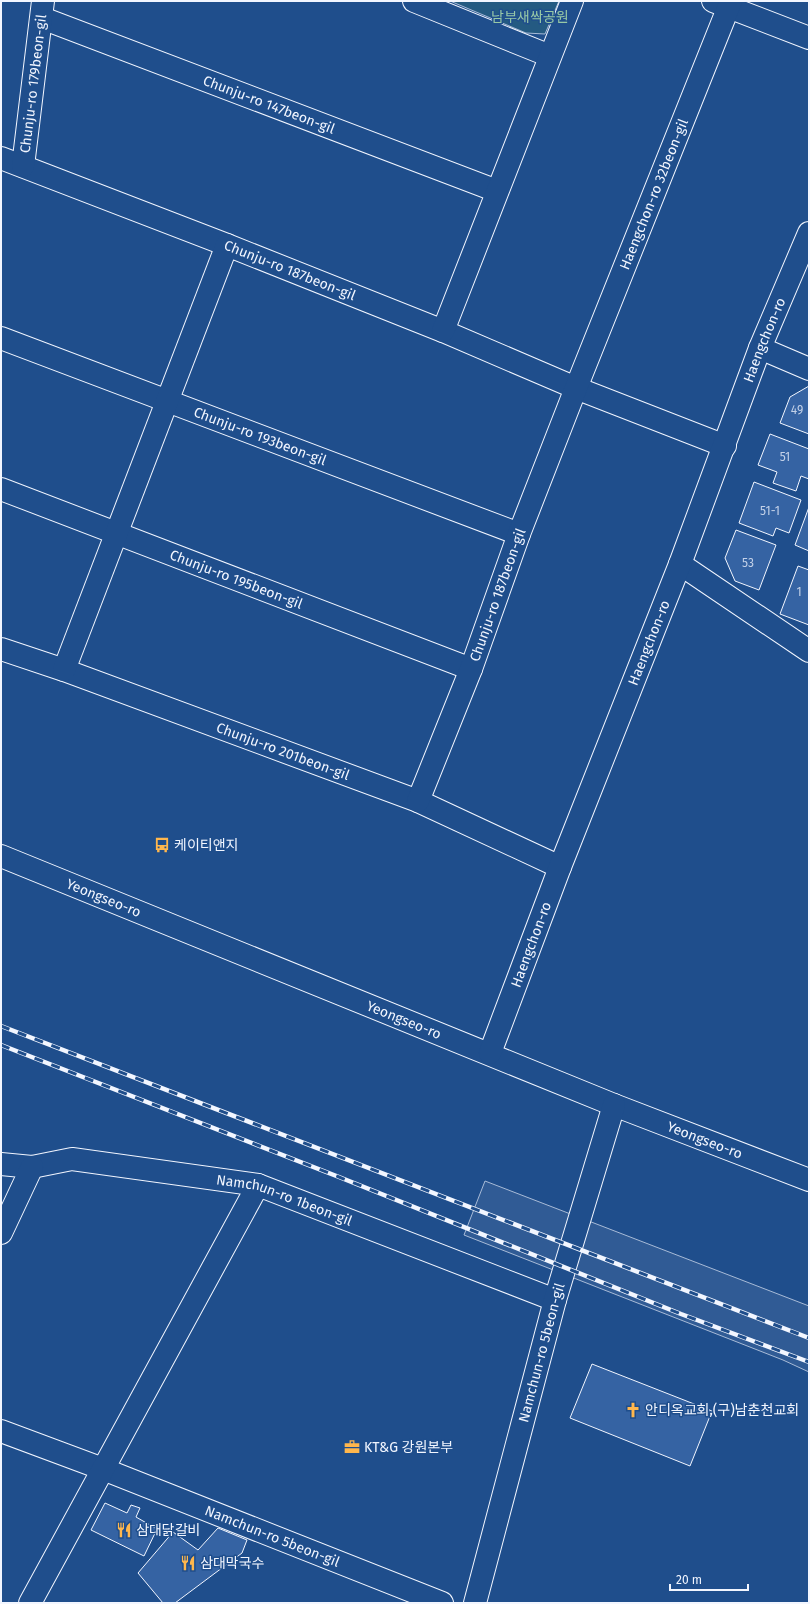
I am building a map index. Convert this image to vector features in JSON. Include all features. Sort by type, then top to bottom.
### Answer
[{"type":"street","points":[[414,1],[550,56]]},
{"type":"street","points":[[443,331],[572,1]]},
{"type":"street","points":[[724,3],[809,38]]},
{"type":"street","name":"Haengchon-ro 32beon-gil","points":[[576,388],[724,3]]},
{"type":"street","name":"Chunju-ro 179beon-gil","points":[[23,166],[42,9]]},
{"type":"street","name":"Chunju-ro 147beon-gil","points":[[42,9],[497,191]]},
{"type":"street","name":"Chunju-ro 187beon-gil","points":[[1,158],[227,245],[443,331],[576,388],[725,446]]},
{"type":"street","name":"Haengchon-ro","points":[[490,1053],[560,867],[680,564],[725,446],[760,348],[809,233]]},
{"type":"street","points":[[64,670],[227,245]]},
{"type":"street","name":"Chunju-ro 193beon-gil","points":[[1,338],[519,534]]},
{"type":"street","points":[[760,348],[809,369]]},
{"type":"street","name":"Chunju-ro 187beon-gil","points":[[418,801],[471,669],[519,534],[576,388]]},
{"type":"street","name":"Chunju-ro 195beon-gil","points":[[1,489],[471,669]]},
{"type":"street","points":[[680,564],[809,651]]},
{"type":"street","name":"Chunju-ro 201beon-gil","points":[[1,649],[64,670],[418,801],[560,867]]},
{"type":"street","name":"Yeongseo-ro","points":[[1,856],[490,1053],[614,1105],[809,1180]]},
{"type":"street","name":"Namchun-ro 5beon-gil","points":[[476,1603],[555,1300],[614,1105]]},
{"type":"street","name":"Namchun-ro 1beon-gil","points":[[1,1164],[32,1167],[72,1159],[258,1185],[555,1300]]},
{"type":"street","points":[[1,1233],[32,1167]]},
{"type":"street","points":[[30,1603],[258,1185]]},
{"type":"street","name":"Namchun-ro 5beon-gil","points":[[1,1431],[103,1469],[442,1603]]},
{"type":"green space","name":"남부새싹공원","points":[[450,1],[559,1],[545,34],[526,33]]},
{"type":"shaded area","points":[[485,1181],[809,1306],[809,1372],[783,1360],[464,1235]]},
{"type":"building","points":[[809,386],[809,434],[780,423],[790,397]]},
{"type":"building","points":[[770,434],[809,449],[809,479],[801,476],[796,491],[773,483],[777,472],[758,465]]},
{"type":"building","points":[[754,482],[801,500],[789,533],[776,528],[773,536],[739,523]]},
{"type":"building","points":[[809,507],[809,551],[795,545]]},
{"type":"building","points":[[736,530],[776,545],[759,590],[735,581],[725,558]]},
{"type":"building","points":[[798,566],[809,570],[809,625],[780,614]]},
{"type":"building","name":"안디옥교회,(구)남춘천교회","points":[[592,1364],[712,1411],[690,1466],[570,1418]]},
{"type":"building","name":"삼대닭갈비","points":[[105,1503],[127,1513],[131,1505],[140,1508],[136,1517],[157,1529],[144,1556],[91,1530]]},
{"type":"building","name":"삼대막국수","points":[[218,1528],[247,1540],[242,1553],[175,1603],[163,1603],[138,1573],[173,1532],[198,1550]]},
{"type":"railway","points":[[1,1026],[809,1338]]},
{"type":"railway","points":[[1,1045],[339,1177],[681,1314],[809,1362]]},
{"type":"place","name":"케이티앤지","points":[[162,845]]},
{"type":"place","name":"안디옥교회,(구)남춘천교회","points":[[633,1410]]},
{"type":"place","name":"KT&G 강원본부","points":[[352,1447]]},
{"type":"place","name":"삼대닭갈비","points":[[124,1530]]},
{"type":"place","name":"삼대막국수","points":[[188,1563]]}]
